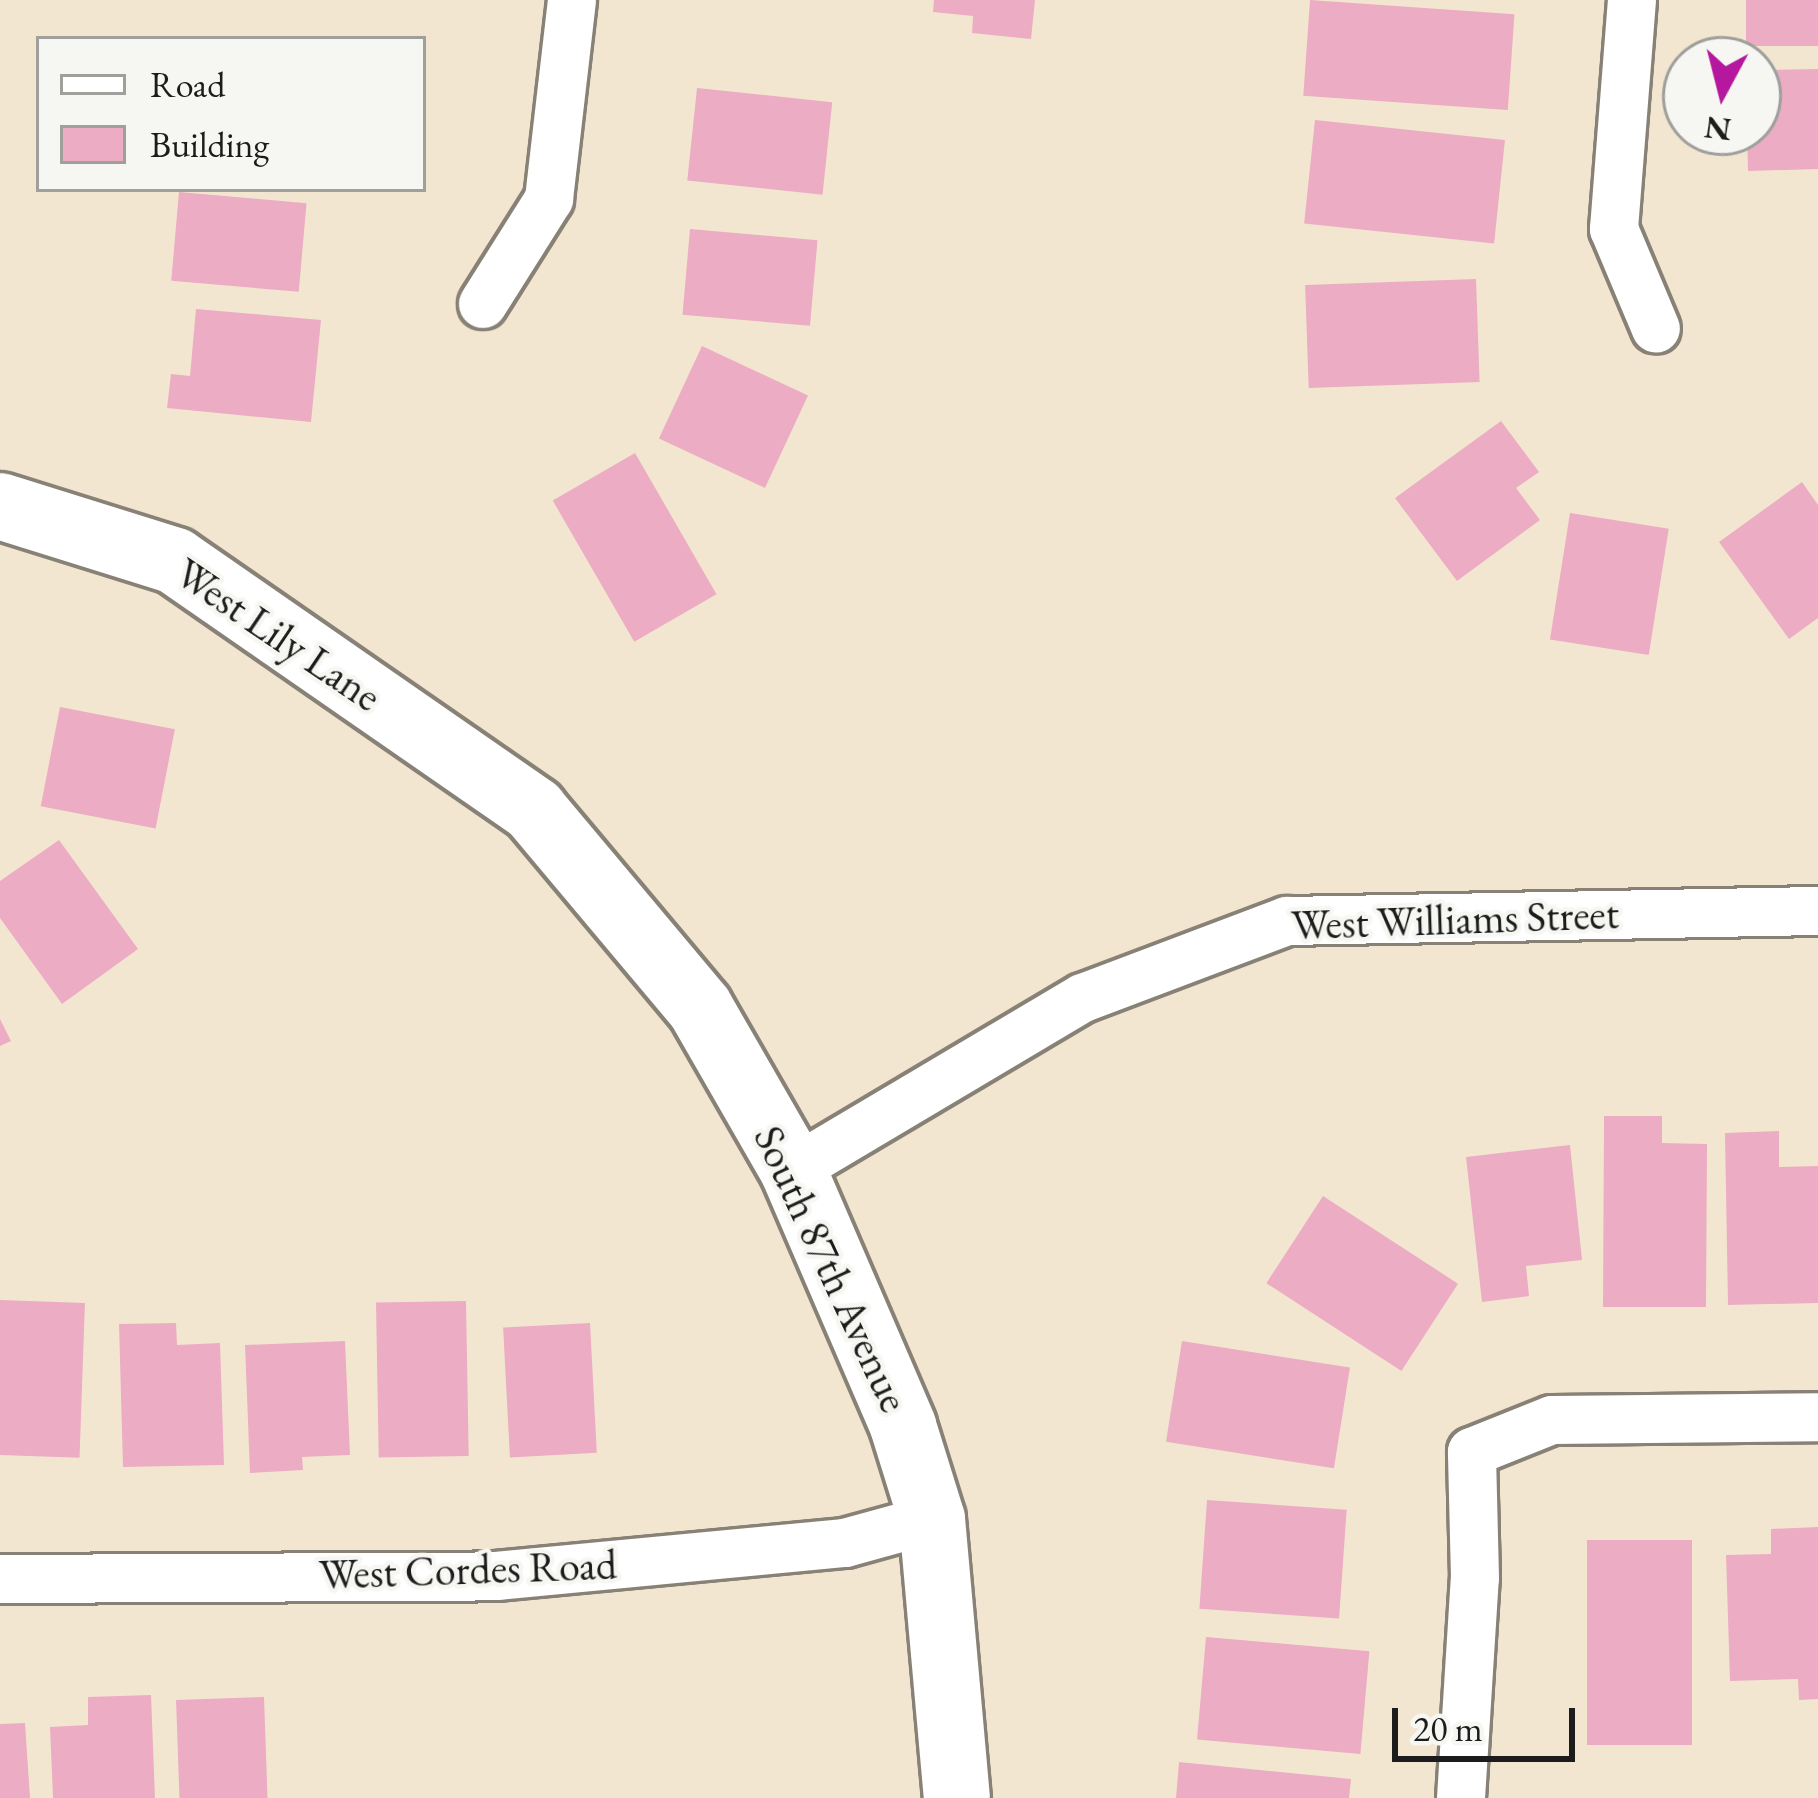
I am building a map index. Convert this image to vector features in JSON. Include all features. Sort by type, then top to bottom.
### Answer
[{"type":"street","points":[[483,304],[550,199],[572,0]]},
{"type":"street","points":[[1632,0],[1614,229],[1657,329]]},
{"type":"street","name":"West Lily Lane","points":[[0,506],[175,561],[534,810]]},
{"type":"street","name":"South 87th Avenue","points":[[534,810],[700,1008],[793,1170],[904,1426],[932,1519],[957,1798]]},
{"type":"street","name":"West Williams Street","points":[[793,1170],[1083,998],[1287,921],[1818,911]]},
{"type":"street","points":[[1461,1798],[1475,1578],[1472,1451],[1552,1420],[1818,1417]]},
{"type":"street","name":"West Cordes Road","points":[[0,1579],[496,1576],[845,1543],[932,1519]]},
{"type":"building","points":[[934,0],[1035,0],[1031,39],[972,33],[973,16],[933,12]]},
{"type":"building","points":[[1310,0],[1515,14],[1508,110],[1303,96]]},
{"type":"building","points":[[1746,0],[1818,0],[1818,46],[1782,46],[1782,36],[1746,36]]},
{"type":"building","points":[[1818,69],[1818,169],[1748,171],[1748,156],[1782,156],[1782,70]]},
{"type":"building","points":[[697,88],[832,102],[823,195],[687,180]]},
{"type":"building","points":[[1315,120],[1505,140],[1494,243],[1304,223]]},
{"type":"building","points":[[179,192],[307,203],[299,292],[171,281]]},
{"type":"building","points":[[690,229],[818,240],[810,326],[683,315]]},
{"type":"building","points":[[1476,279],[1480,382],[1309,388],[1305,285]]},
{"type":"building","points":[[196,309],[321,320],[311,422],[167,408],[171,374],[190,376]]},
{"type":"building","points":[[702,346],[808,395],[765,488],[659,438]]},
{"type":"building","points":[[1501,421],[1539,472],[1516,488],[1540,520],[1457,581],[1395,498]]},
{"type":"building","points":[[635,453],[717,594],[634,642],[553,500]]},
{"type":"building","points":[[1802,482],[1818,505],[1818,618],[1789,639],[1719,542]]},
{"type":"building","points":[[1570,513],[1669,529],[1649,655],[1550,639]]},
{"type":"building","points":[[60,707],[175,729],[156,828],[41,806]]},
{"type":"building","points":[[59,840],[138,949],[62,1004],[0,918],[0,881]]},
{"type":"building","points":[[0,1019],[11,1041],[0,1046]]},
{"type":"building","points":[[1604,1116],[1662,1116],[1662,1143],[1707,1144],[1706,1307],[1603,1307]]},
{"type":"building","points":[[1779,1131],[1779,1167],[1818,1166],[1818,1303],[1728,1305],[1725,1133]]},
{"type":"building","points":[[1570,1145],[1582,1260],[1526,1266],[1529,1296],[1482,1302],[1466,1157]]},
{"type":"building","points":[[1323,1196],[1458,1284],[1401,1371],[1266,1283]]},
{"type":"building","points":[[0,1300],[85,1303],[80,1458],[0,1455]]},
{"type":"building","points":[[466,1301],[469,1456],[379,1458],[376,1303]]},
{"type":"building","points":[[176,1323],[177,1345],[220,1343],[224,1465],[123,1467],[119,1324]]},
{"type":"building","points":[[590,1323],[597,1453],[510,1457],[503,1328]]},
{"type":"building","points":[[345,1341],[350,1455],[302,1457],[303,1470],[250,1473],[245,1345]]},
{"type":"building","points":[[1182,1341],[1350,1368],[1334,1468],[1166,1442]]},
{"type":"building","points":[[1207,1500],[1347,1510],[1339,1619],[1199,1609]]},
{"type":"building","points":[[1818,1527],[1818,1699],[1799,1700],[1798,1679],[1730,1681],[1726,1555],[1771,1554],[1771,1529]]},
{"type":"building","points":[[1587,1540],[1692,1540],[1692,1745],[1587,1745]]},
{"type":"building","points":[[1206,1637],[1369,1651],[1360,1754],[1197,1740]]},
{"type":"building","points":[[151,1695],[155,1798],[53,1798],[50,1727],[88,1725],[88,1697]]},
{"type":"building","points":[[264,1697],[268,1798],[179,1798],[176,1700]]},
{"type":"building","points":[[25,1723],[30,1798],[0,1798],[0,1724]]},
{"type":"building","points":[[1179,1762],[1351,1779],[1349,1798],[1176,1798]]}]
